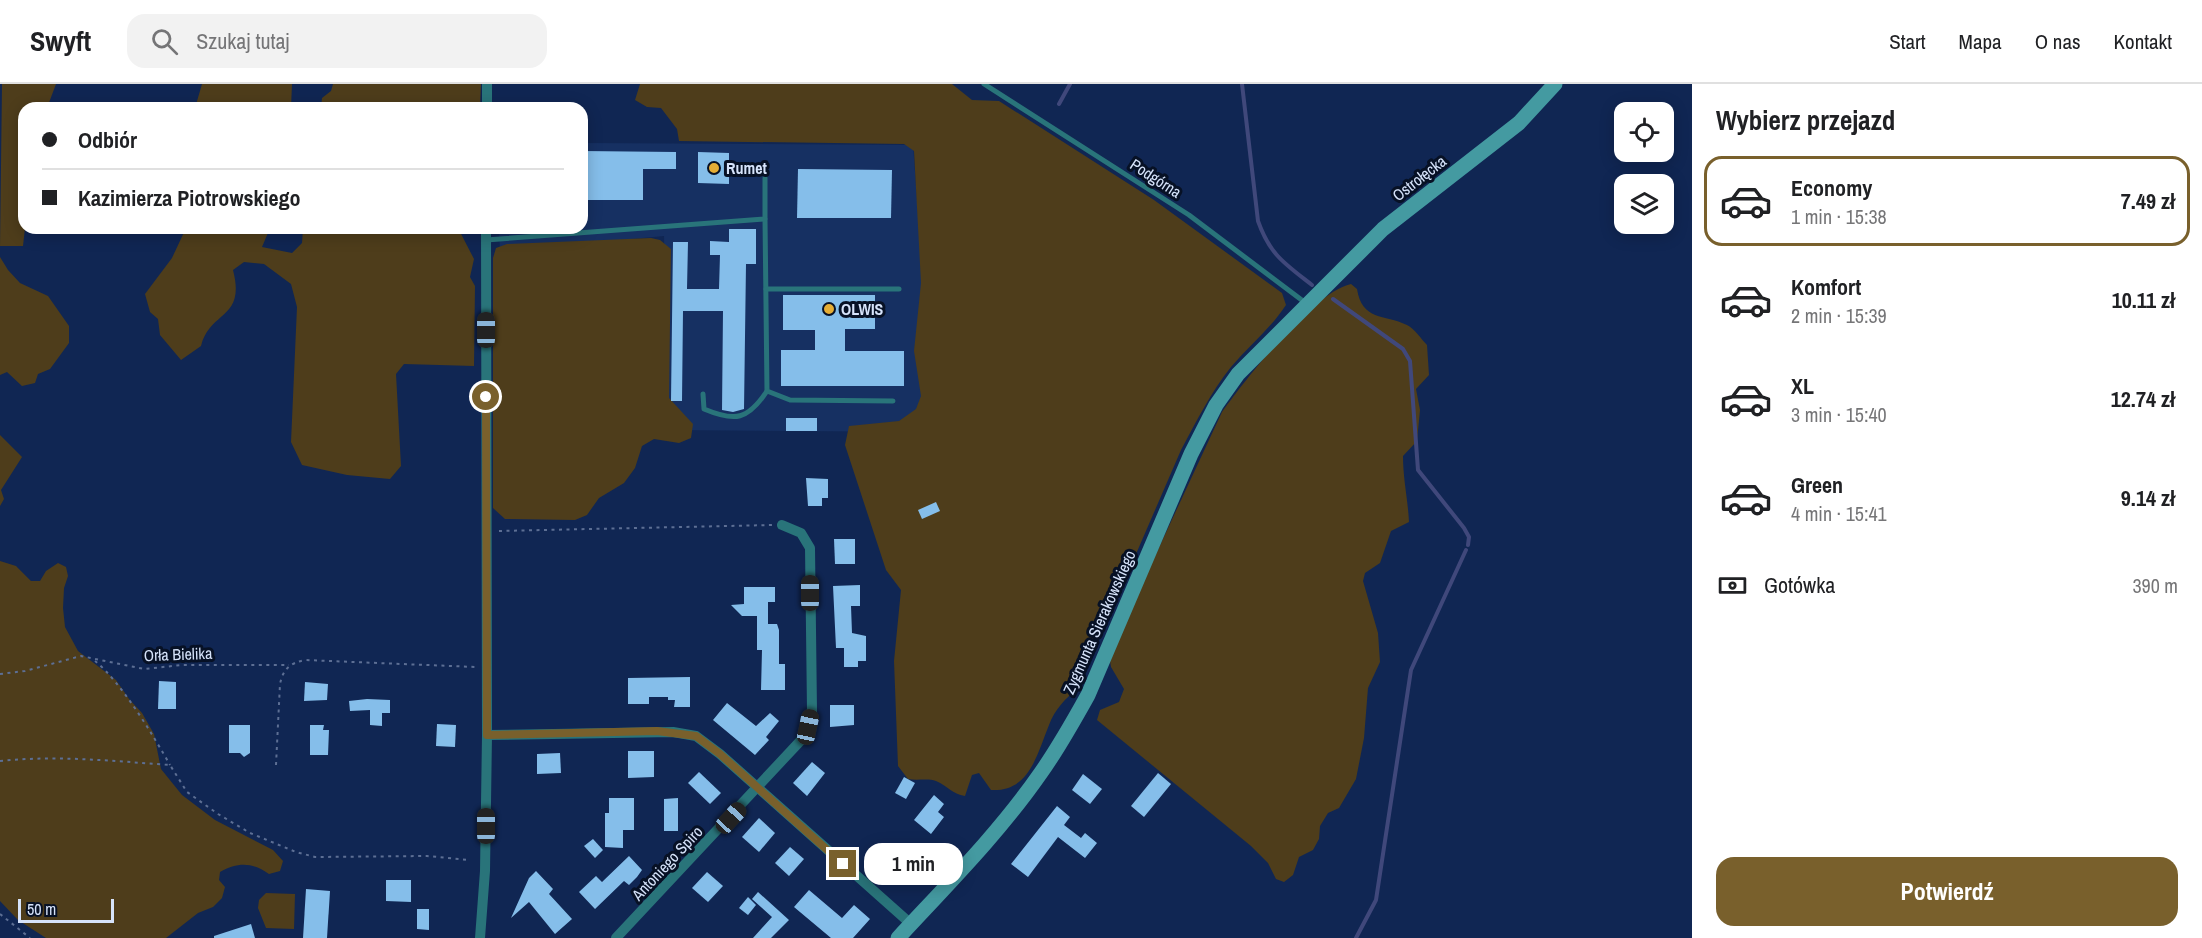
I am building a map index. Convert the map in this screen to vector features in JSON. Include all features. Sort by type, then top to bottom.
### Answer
[{"type":"street","points":[[487,84],[487,102]]},
{"type":"street","name":"Ostrołęcka","points":[[1307,304],[1383,230],[1519,123],[1556,84]]},
{"type":"street","points":[[480,938],[485,871],[487,735],[486,234]]},
{"type":"street","name":"Zygmunta Sierakowskiego","points":[[898,938],[1011,814],[1042,772],[1088,695],[1208,420],[1238,374],[1307,304]]},
{"type":"street","name":"Antoniego Spiro","points":[[616,938],[758,789],[804,737],[812,711],[810,548],[801,534],[782,525]]},
{"type":"street","points":[[487,735],[657,731],[686,733],[710,746],[911,924]]},
{"type":"lane","name":"Podgórna","points":[[984,84],[1189,215],[1307,304]]},
{"type":"lane","points":[[704,394],[704,409],[732,417],[751,412],[767,391],[765,178]]},
{"type":"lane","points":[[588,232],[765,219]]},
{"type":"lane","points":[[486,240],[566,234]]},
{"type":"lane","points":[[766,289],[899,289]]},
{"type":"lane","points":[[767,391],[790,400],[893,400]]},
{"type":"path","points":[[487,531],[782,525]]},
{"type":"path","name":"Orła Bielika","points":[[0,674],[25,671],[81,656],[144,669],[194,665],[289,665],[305,660],[487,667]]},
{"type":"path","points":[[92,658],[108,671],[153,734],[187,792],[250,833],[296,852],[315,857],[427,856],[470,860]]},
{"type":"path","points":[[276,765],[280,684],[282,674],[289,665]]},
{"type":"path","points":[[0,761],[38,757],[97,758],[170,765]]},
{"type":"path","points":[[0,914],[30,938]]},
{"type":"shaded area","points":[[2,84],[56,84],[49,102],[18,102],[18,234],[24,234],[23,246],[0,246]]},
{"type":"shaded area","points":[[202,84],[292,84],[291,102],[197,102]]},
{"type":"shaded area","points":[[333,84],[481,84],[480,102],[322,102],[322,98],[331,91]]},
{"type":"shaded area","points":[[640,84],[952,84],[972,100],[999,101],[1154,200],[1282,293],[1286,305],[1231,367],[1198,418],[1181,450],[1078,688],[1057,709],[1036,759],[1023,778],[1015,785],[991,790],[979,773],[972,775],[965,796],[957,794],[936,781],[908,779],[898,766],[894,661],[901,590],[886,570],[845,445],[849,426],[899,421],[916,409],[921,396],[914,351],[921,283],[914,151],[904,144],[679,141],[677,129],[661,108],[647,107],[635,100]]},
{"type":"shaded area","name":"Rumet","points":[[588,143],[913,145],[934,432],[668,430],[664,236],[500,251],[499,234],[588,234]]},
{"type":"shaded area","points":[[183,234],[267,234],[262,247],[292,253],[302,243],[303,234],[461,234],[474,259],[470,277],[475,286],[474,366],[404,364],[396,374],[401,466],[390,479],[347,475],[302,465],[291,442],[297,307],[291,284],[264,264],[244,262],[233,270],[236,286],[235,298],[231,307],[205,334],[201,346],[181,360],[160,335],[158,319],[150,312],[145,294],[172,258]]},
{"type":"shaded area","points":[[651,238],[660,240],[671,249],[669,398],[693,424],[691,438],[679,443],[654,439],[642,446],[635,468],[624,483],[599,498],[587,515],[575,520],[505,519],[493,508],[493,258],[496,248],[507,244]]},
{"type":"shaded area","points":[[0,257],[20,283],[48,296],[69,326],[69,343],[50,369],[38,374],[35,383],[22,386],[7,372],[0,375]]},
{"type":"shaded area","points":[[1351,284],[1357,289],[1364,307],[1369,312],[1407,325],[1427,345],[1429,375],[1416,389],[1420,410],[1417,441],[1403,456],[1409,522],[1391,531],[1380,563],[1365,573],[1363,581],[1378,633],[1380,662],[1368,688],[1364,738],[1356,779],[1339,808],[1328,813],[1320,826],[1319,839],[1313,850],[1299,857],[1293,875],[1284,882],[1276,879],[1268,863],[1251,846],[1097,720],[1100,710],[1119,702],[1124,689],[1111,667],[1109,655],[1222,412],[1263,360],[1300,320],[1335,290]]},
{"type":"shaded area","points":[[0,435],[22,457],[1,490],[4,499],[0,506]]},
{"type":"shaded area","points":[[0,561],[16,566],[31,581],[40,581],[46,571],[58,563],[66,567],[68,576],[64,588],[63,608],[65,627],[78,651],[116,680],[142,713],[154,734],[161,769],[182,795],[215,820],[273,850],[283,861],[280,871],[269,874],[251,865],[239,865],[220,872],[219,880],[225,887],[222,898],[213,907],[198,913],[166,938],[46,938],[18,920],[0,901]]},
{"type":"shaded area","points":[[266,893],[295,894],[294,929],[266,928],[258,908],[259,900]]},
{"type":"building","points":[[588,151],[676,152],[676,169],[643,169],[643,200],[588,200]]},
{"type":"building","name":"Rumet","points":[[698,152],[729,153],[729,184],[698,183]]},
{"type":"building","points":[[798,169],[892,170],[891,218],[797,218]]},
{"type":"building","points":[[729,229],[756,229],[756,264],[746,264],[744,409],[733,412],[722,410],[723,311],[683,311],[682,401],[671,401],[673,242],[688,242],[687,289],[719,289],[720,255],[710,255],[710,241],[729,242]]},
{"type":"building","points":[[783,295],[875,295],[875,329],[845,329],[845,351],[904,351],[904,386],[781,386],[781,350],[815,350],[815,330],[783,330]]},
{"type":"building","points":[[786,418],[817,418],[817,431],[786,431]]},
{"type":"building","points":[[806,478],[828,479],[828,498],[822,498],[822,506],[808,506]]},
{"type":"building","points":[[936,502],[940,511],[922,519],[918,510]]},
{"type":"building","points":[[834,539],[855,539],[855,564],[835,564]]},
{"type":"building","points":[[860,585],[860,606],[851,606],[852,633],[866,636],[866,661],[858,661],[858,667],[844,667],[844,648],[836,648],[833,586]]},
{"type":"building","points":[[744,587],[775,587],[775,602],[768,602],[768,624],[777,624],[779,630],[779,664],[785,664],[785,690],[761,690],[762,650],[757,650],[757,616],[742,616],[731,605],[744,604]]},
{"type":"building","points":[[690,677],[690,707],[674,707],[675,700],[668,700],[668,697],[649,697],[649,704],[628,704],[628,678]]},
{"type":"building","points":[[159,681],[176,682],[176,709],[158,709]]},
{"type":"building","points":[[305,682],[328,684],[327,700],[304,701]]},
{"type":"building","points":[[390,700],[390,713],[382,713],[382,726],[370,725],[370,710],[350,711],[349,701]]},
{"type":"building","points":[[727,703],[756,726],[770,713],[779,721],[766,737],[769,740],[755,755],[713,720]]},
{"type":"building","points":[[830,705],[854,705],[854,725],[830,727]]},
{"type":"building","points":[[437,724],[456,725],[455,747],[436,746]]},
{"type":"building","points":[[229,725],[250,725],[250,753],[244,757],[240,753],[229,753]]},
{"type":"building","points":[[310,725],[324,725],[323,730],[329,730],[328,755],[310,755]]},
{"type":"building","points":[[628,751],[654,751],[654,777],[628,778]]},
{"type":"building","points":[[560,753],[561,773],[537,774],[537,754]]},
{"type":"building","points":[[812,762],[825,773],[807,796],[793,783]]},
{"type":"building","points":[[699,772],[721,793],[710,804],[688,783]]},
{"type":"building","points":[[1158,773],[1171,784],[1144,817],[1131,806]]},
{"type":"building","points":[[1083,774],[1102,789],[1090,804],[1072,790]]},
{"type":"building","points":[[904,777],[915,783],[906,799],[895,793]]},
{"type":"building","points":[[934,795],[944,804],[938,812],[944,817],[931,834],[914,820]]},
{"type":"building","points":[[609,798],[634,798],[634,830],[623,830],[623,848],[605,847],[605,813],[609,813]]},
{"type":"building","points":[[678,798],[678,831],[664,831],[664,799]]},
{"type":"building","points":[[1057,806],[1070,817],[1064,825],[1081,838],[1085,833],[1097,843],[1085,858],[1058,837],[1028,877],[1011,864]]},
{"type":"building","points":[[759,818],[775,833],[759,852],[742,837]]},
{"type":"building","points":[[593,839],[603,850],[595,858],[584,846]]},
{"type":"building","points":[[790,847],[804,859],[789,876],[775,863]]},
{"type":"building","points":[[629,856],[642,870],[629,885],[624,881],[595,909],[579,892],[596,876],[602,882]]},
{"type":"building","points":[[536,871],[553,889],[549,894],[572,919],[555,934],[529,902],[511,918],[529,878]]},
{"type":"building","points":[[707,872],[723,886],[708,902],[692,888]]},
{"type":"building","points":[[386,880],[411,880],[411,902],[386,901]]},
{"type":"building","points":[[306,889],[330,891],[327,938],[303,938]]},
{"type":"building","points":[[809,890],[842,918],[854,905],[870,919],[853,938],[831,938],[794,907]]},
{"type":"building","points":[[758,892],[789,920],[771,938],[753,938],[772,917],[752,899]]},
{"type":"building","points":[[748,897],[756,905],[748,915],[739,908]]},
{"type":"building","points":[[417,909],[429,909],[429,930],[417,929]]},
{"type":"building","points":[[251,924],[255,938],[214,938],[214,936]]},
{"type":"waterway","points":[[1059,104],[1070,84]]},
{"type":"waterway","points":[[1242,84],[1258,221],[1273,251],[1312,285]]},
{"type":"waterway","points":[[1333,299],[1403,349],[1410,361],[1418,470],[1464,528],[1469,537],[1468,545]]},
{"type":"waterway","points":[[1356,938],[1376,900],[1411,670],[1466,550]]},
{"type":"place","name":"Rumet","points":[[714,168]]},
{"type":"place","name":"OLWIS","points":[[829,309]]},
{"type":"route","points":[[486,397],[487,735],[657,731],[696,736],[720,754],[843,864]]}]
